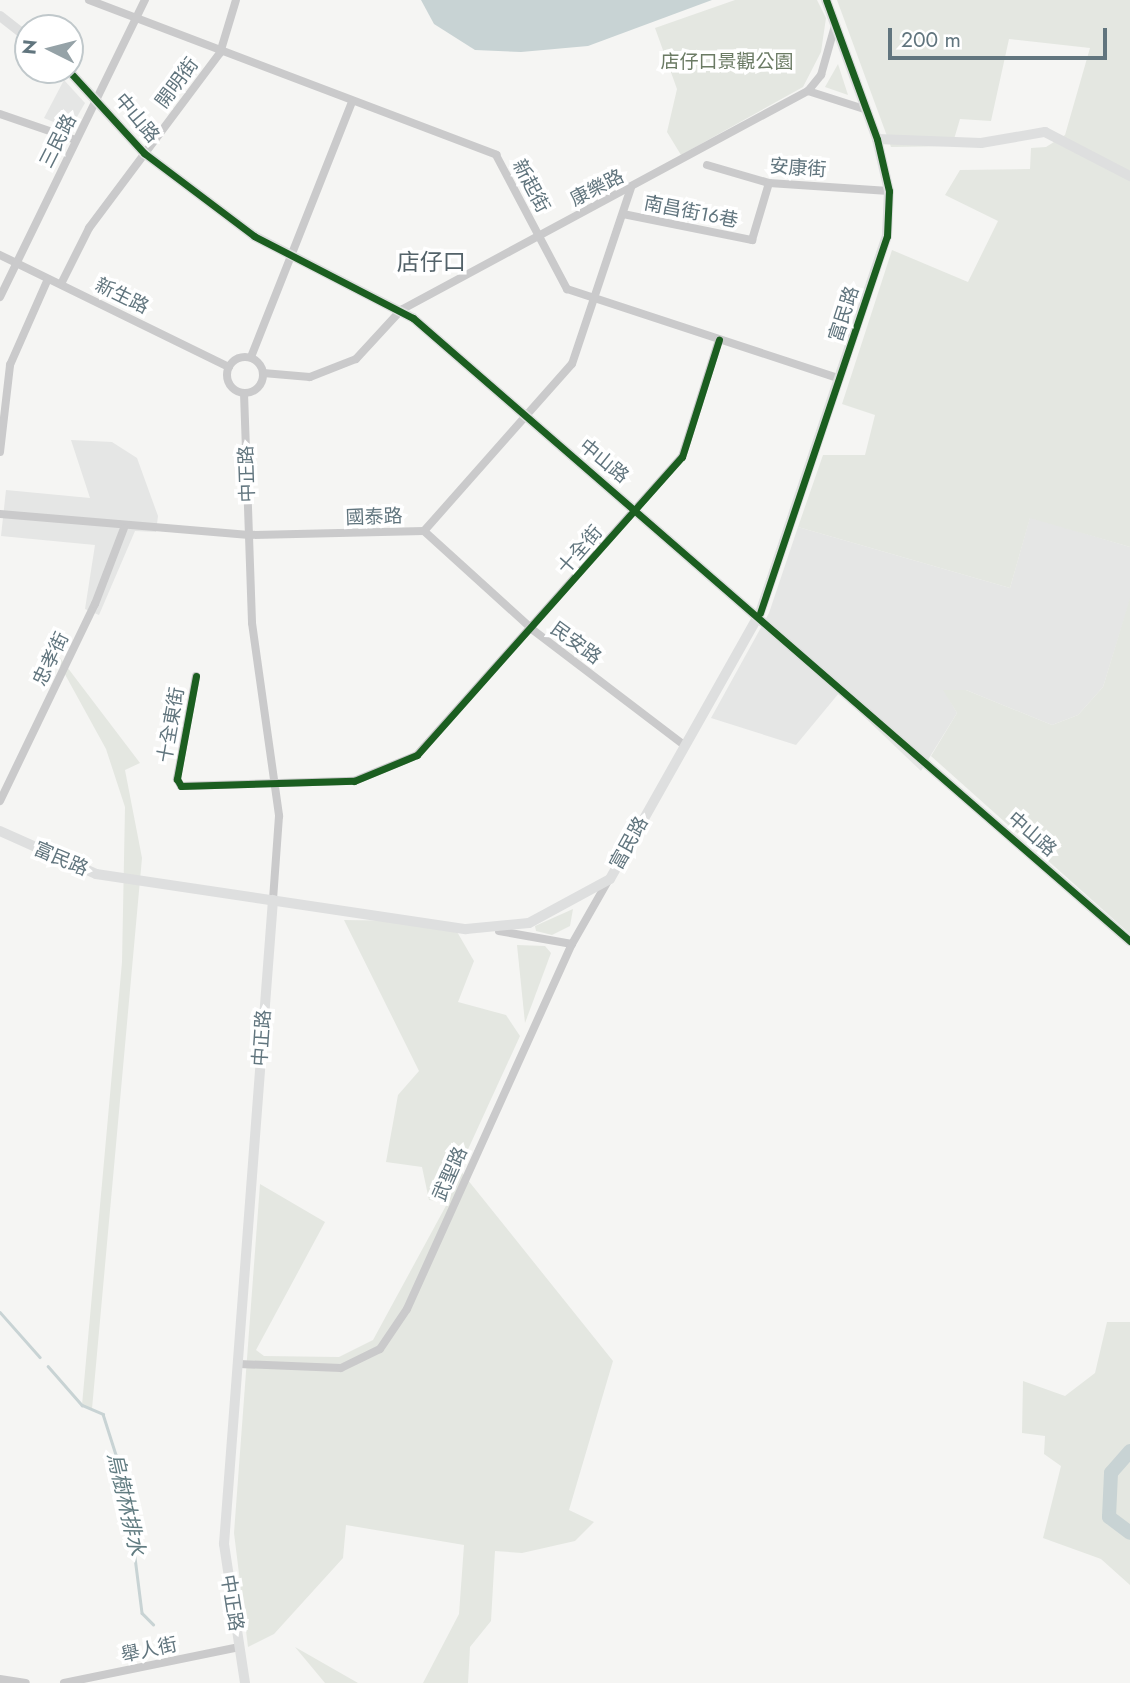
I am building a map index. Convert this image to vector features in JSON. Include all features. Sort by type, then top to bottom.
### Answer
[{"type":"main road","name":"富民路","points":[[0,831],[96,874],[499,931],[552,914],[610,879],[760,613],[887,236],[889,191],[877,139],[826,0]]},
{"type":"main road","points":[[0,16],[14,27]]},
{"type":"main road","name":"中山路","points":[[84,83],[99,96],[144,153],[254,236],[401,310],[760,613],[1130,941]]},
{"type":"main road","points":[[877,139],[981,143],[1045,132],[1067,139],[1130,176]]},
{"type":"main road","name":"中正路","points":[[245,1683],[224,1544],[273,900]]},
{"type":"street","name":"新起街","points":[[89,0],[102,2],[220,53],[496,155],[567,289],[840,379]]},
{"type":"street","name":"三民路","points":[[0,297],[145,0]]},
{"type":"street","name":"開明街","points":[[61,284],[89,228],[220,53],[236,0]]},
{"type":"street","points":[[835,21],[831,50],[808,92],[864,109]]},
{"type":"street","name":"康樂路","points":[[263,373],[310,377],[356,359],[401,310],[808,92]]},
{"type":"street","points":[[251,357],[263,373],[258,387],[244,393],[230,383],[229,367],[251,357],[352,102]]},
{"type":"street","points":[[0,114],[76,140]]},
{"type":"street","name":"安康街","points":[[707,164],[769,183],[889,191]]},
{"type":"street","name":"南昌街16巷","points":[[623,214],[752,240],[769,183]]},
{"type":"street","name":"國泰路","points":[[0,514],[124,528],[249,535],[424,531],[572,364],[631,188]]},
{"type":"street","name":"新生路","points":[[0,255],[229,367]]},
{"type":"street","points":[[0,452],[10,365],[48,279]]},
{"type":"street","name":"十全街","points":[[177,779],[181,786],[355,780],[401,765],[533,630],[682,457],[719,340]]},
{"type":"street","name":"中正路","points":[[244,393],[253,642],[279,816],[273,900]]},
{"type":"street","name":"忠孝街","points":[[0,801],[95,604],[124,528]]},
{"type":"street","name":"民安路","points":[[424,531],[533,630],[684,745]]},
{"type":"street","name":"十全東街","points":[[177,779],[196,676]]},
{"type":"street","name":"武聖路","points":[[239,1364],[341,1368],[380,1349],[407,1309],[572,944],[610,879]]},
{"type":"street","points":[[499,931],[572,944]]},
{"type":"street","name":"舉人街","points":[[64,1683],[239,1647]]},
{"type":"street","points":[[0,1679],[26,1683]]},
{"type":"shaded area","points":[[421,0],[712,0],[588,46],[521,52],[475,50],[434,24]]},
{"type":"shaded area","points":[[62,84],[68,84],[85,103],[70,129],[44,118]]},
{"type":"shaded area","points":[[71,440],[112,442],[137,458],[158,516],[156,532],[135,531],[99,615],[85,609],[95,545],[1,536],[6,490],[90,498]]},
{"type":"shaded area","points":[[1030,517],[1130,547],[1130,600],[1103,687],[1078,715],[1052,725],[966,690],[944,690],[957,713],[921,771],[839,693],[796,745],[711,718],[769,613],[798,527],[1010,588]]},
{"type":"green space","name":"店仔口景觀公園","points":[[735,0],[817,0],[826,18],[821,52],[803,87],[681,155],[667,132],[677,89],[655,28]]},
{"type":"green space","points":[[837,0],[1130,0],[1130,547],[1030,518],[1010,588],[798,527],[823,455],[865,455],[875,415],[842,404],[892,250],[968,282],[998,221],[945,195],[960,170],[1030,169],[1031,148],[1046,147],[1065,135],[1090,48],[1009,39],[991,121],[960,119],[952,146],[891,147]]},
{"type":"green space","points":[[838,64],[848,95],[825,87]]},
{"type":"green space","points":[[1130,598],[1130,934],[931,756],[957,713],[943,690],[966,690],[1052,725],[1078,715],[1103,687]]},
{"type":"green space","points":[[45,638],[140,763],[125,770],[142,858],[92,1409],[82,1405],[122,962],[125,807],[106,749]]},
{"type":"green space","points":[[573,909],[570,926],[552,935],[536,931],[535,926]]},
{"type":"green space","points":[[344,920],[411,921],[456,930],[474,961],[458,1002],[506,1015],[520,1036],[459,1169],[613,1361],[569,1510],[594,1522],[575,1541],[522,1553],[495,1551],[491,1621],[470,1647],[468,1683],[423,1683],[459,1614],[464,1545],[346,1525],[343,1558],[274,1634],[248,1647],[234,1533],[260,1184],[325,1222],[256,1350],[264,1356],[339,1357],[373,1340],[448,1202],[429,1200],[422,1167],[386,1162],[398,1095],[419,1071]]},
{"type":"green space","points":[[517,945],[545,946],[551,953],[525,1023]]},
{"type":"green space","points":[[1107,1322],[1130,1322],[1130,1585],[1101,1559],[1043,1538],[1061,1466],[1044,1454],[1045,1436],[1022,1433],[1023,1381],[1065,1396],[1095,1373]]},
{"type":"green space","points":[[295,1647],[358,1683],[325,1683]]},
{"type":"waterway","name":"烏樹林排水","points":[[0,1312],[40,1357]]},
{"type":"waterway","name":"烏樹林排水","points":[[48,1366],[82,1405],[103,1414],[126,1486],[142,1613],[153,1624]]},
{"type":"waterway","points":[[1130,1451],[1111,1473],[1109,1517],[1130,1533]]},
{"type":"cycle path","points":[[760,613],[887,236],[889,191],[877,139],[826,0]]},
{"type":"cycle path","points":[[81,84],[144,153],[254,236],[413,318],[1130,941]]},
{"type":"cycle path","points":[[196,676],[177,779],[181,786],[354,781],[417,755],[682,457],[719,340]]},
{"type":"district","name":"店仔口","points":[[431,262]]}]
